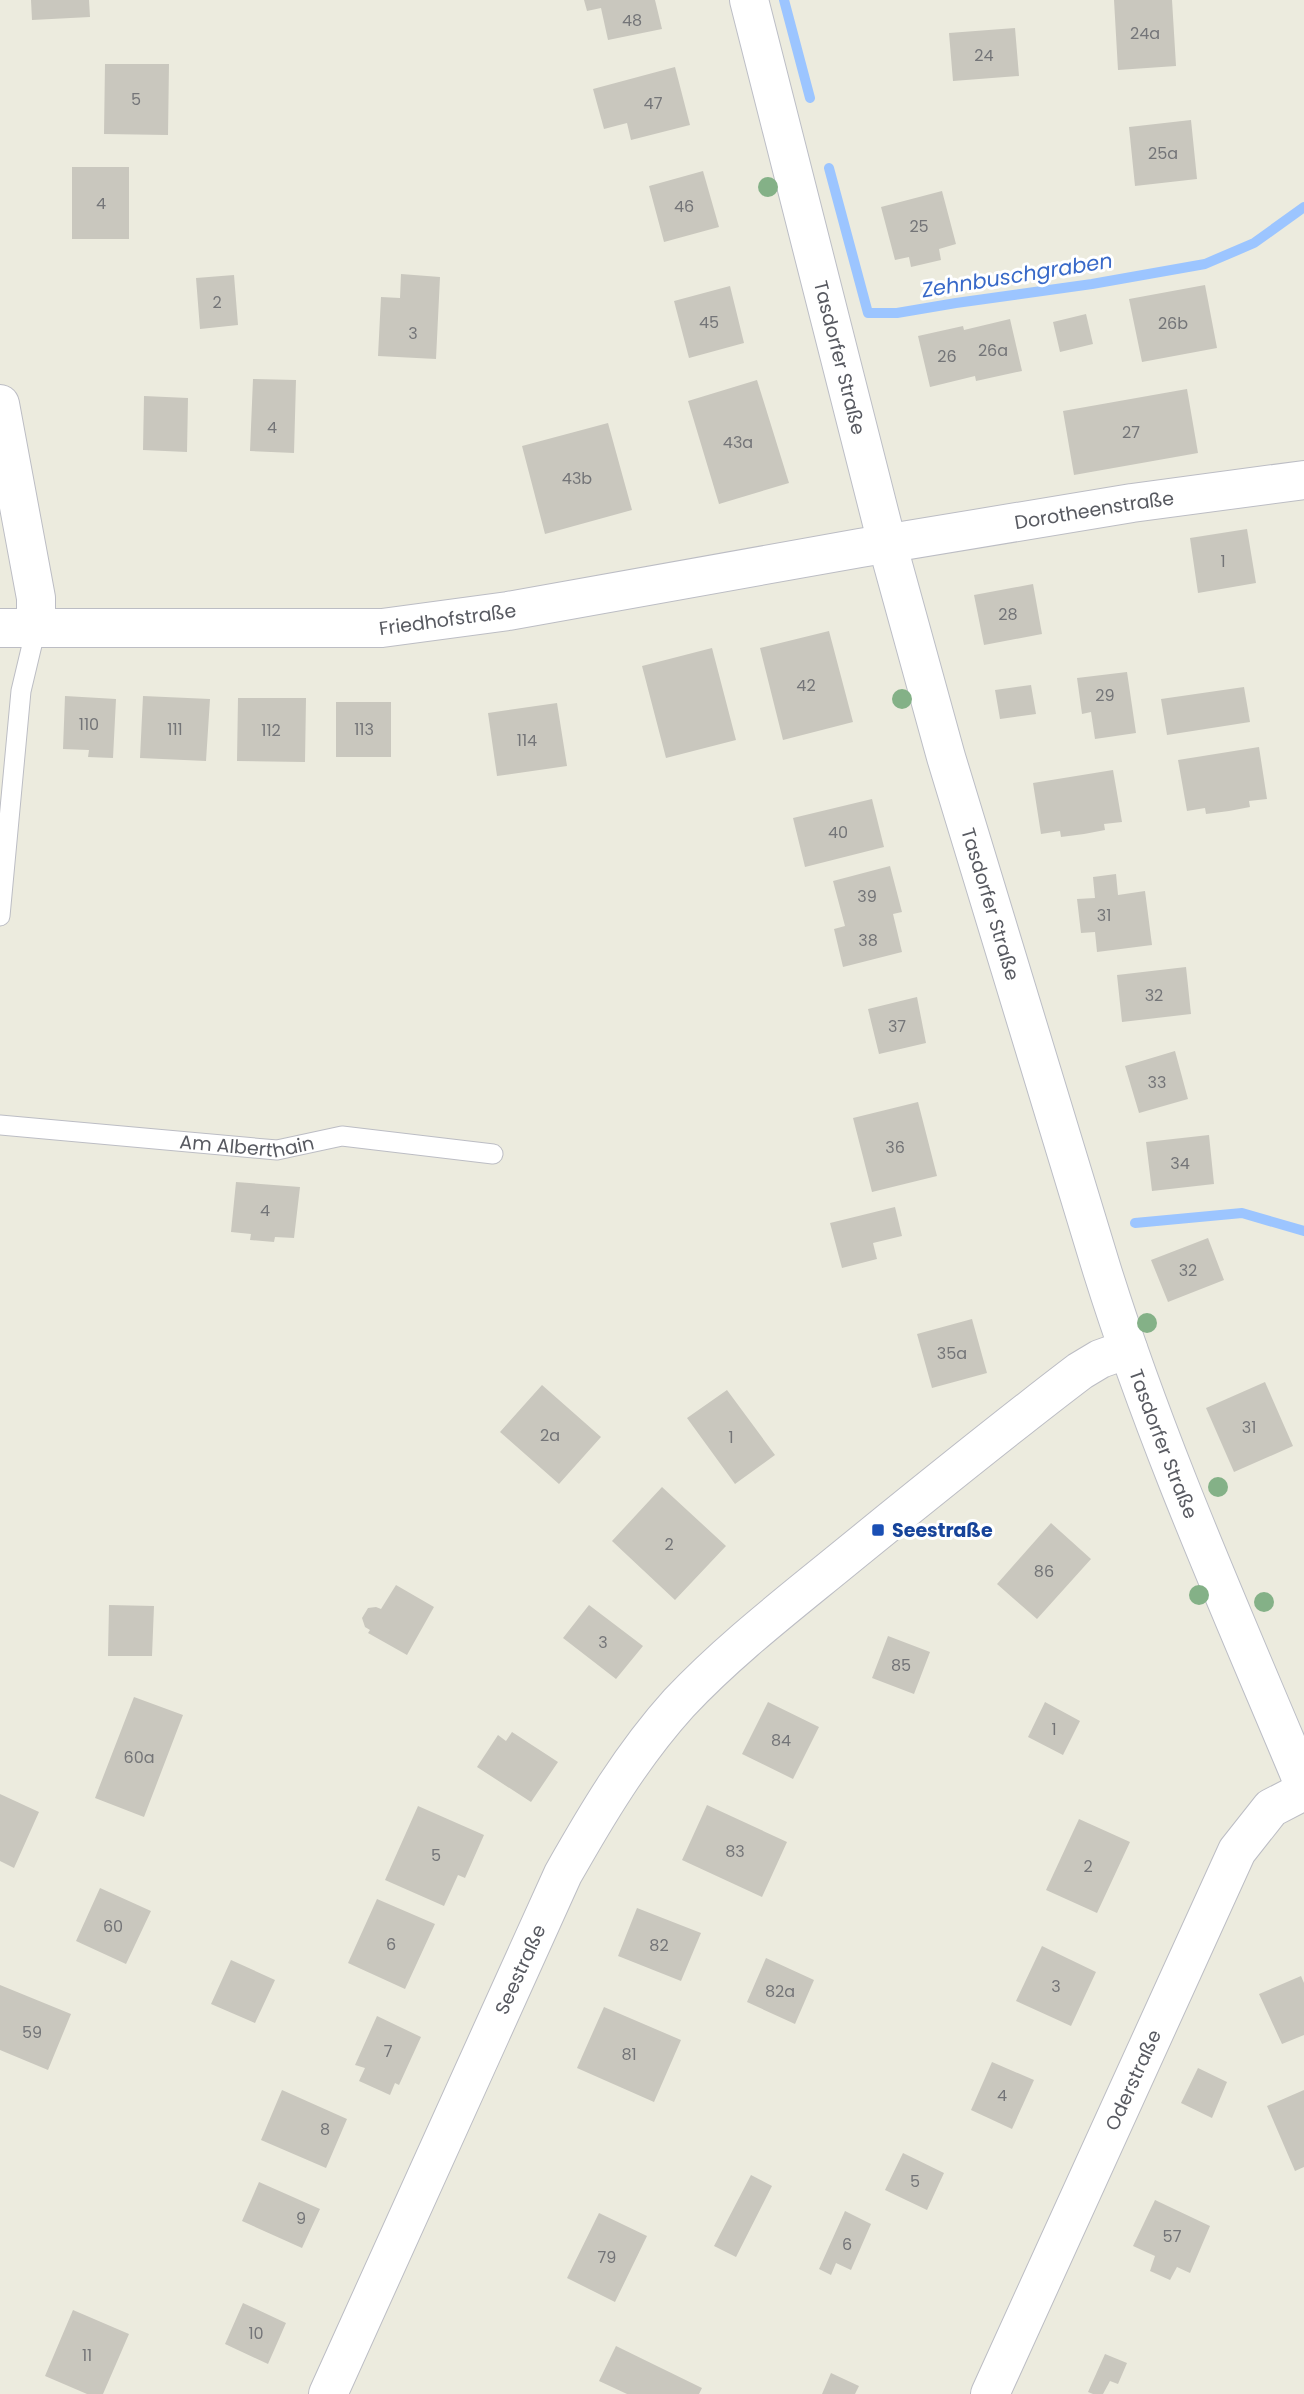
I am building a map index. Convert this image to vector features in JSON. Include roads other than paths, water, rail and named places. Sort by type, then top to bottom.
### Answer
[{"type":"street","name":"Tasdorfer Straße","points":[[749,0],[887,543],[946,757],[1102,1270],[1128,1349],[1184,1495],[1304,1785]]},
{"type":"street","points":[[0,404],[36,597],[18,628]]},
{"type":"street","name":"Dorotheenstraße","points":[[887,543],[1132,503],[1304,480]]},
{"type":"street","name":"Friedhofstraße","points":[[18,628],[382,628],[508,611],[887,543]]},
{"type":"street","name":"Seestraße","points":[[328,2394],[563,1874],[602,1804],[639,1752],[679,1704],[752,1634],[942,1478],[1080,1371],[1100,1359],[1128,1349]]},
{"type":"street","name":"Oderstraße","points":[[990,2394],[1237,1852],[1271,1808],[1304,1791]]},
{"type":"lane","points":[[0,916],[22,691],[18,628]]},
{"type":"lane","name":"Am Alberthain","points":[[0,1125],[278,1150],[342,1136],[494,1154]]},
{"type":"waterway","name":"Zehnbuschgraben","points":[[784,0],[810,98]]},
{"type":"waterway","name":"Zehnbuschgraben","points":[[829,168],[868,313],[897,313],[1205,264],[1254,243],[1304,207]]},
{"type":"waterway","points":[[1135,1223],[1242,1213],[1304,1231]]},
{"type":"place","name":"Seestraße","points":[[878,1530]]}]
